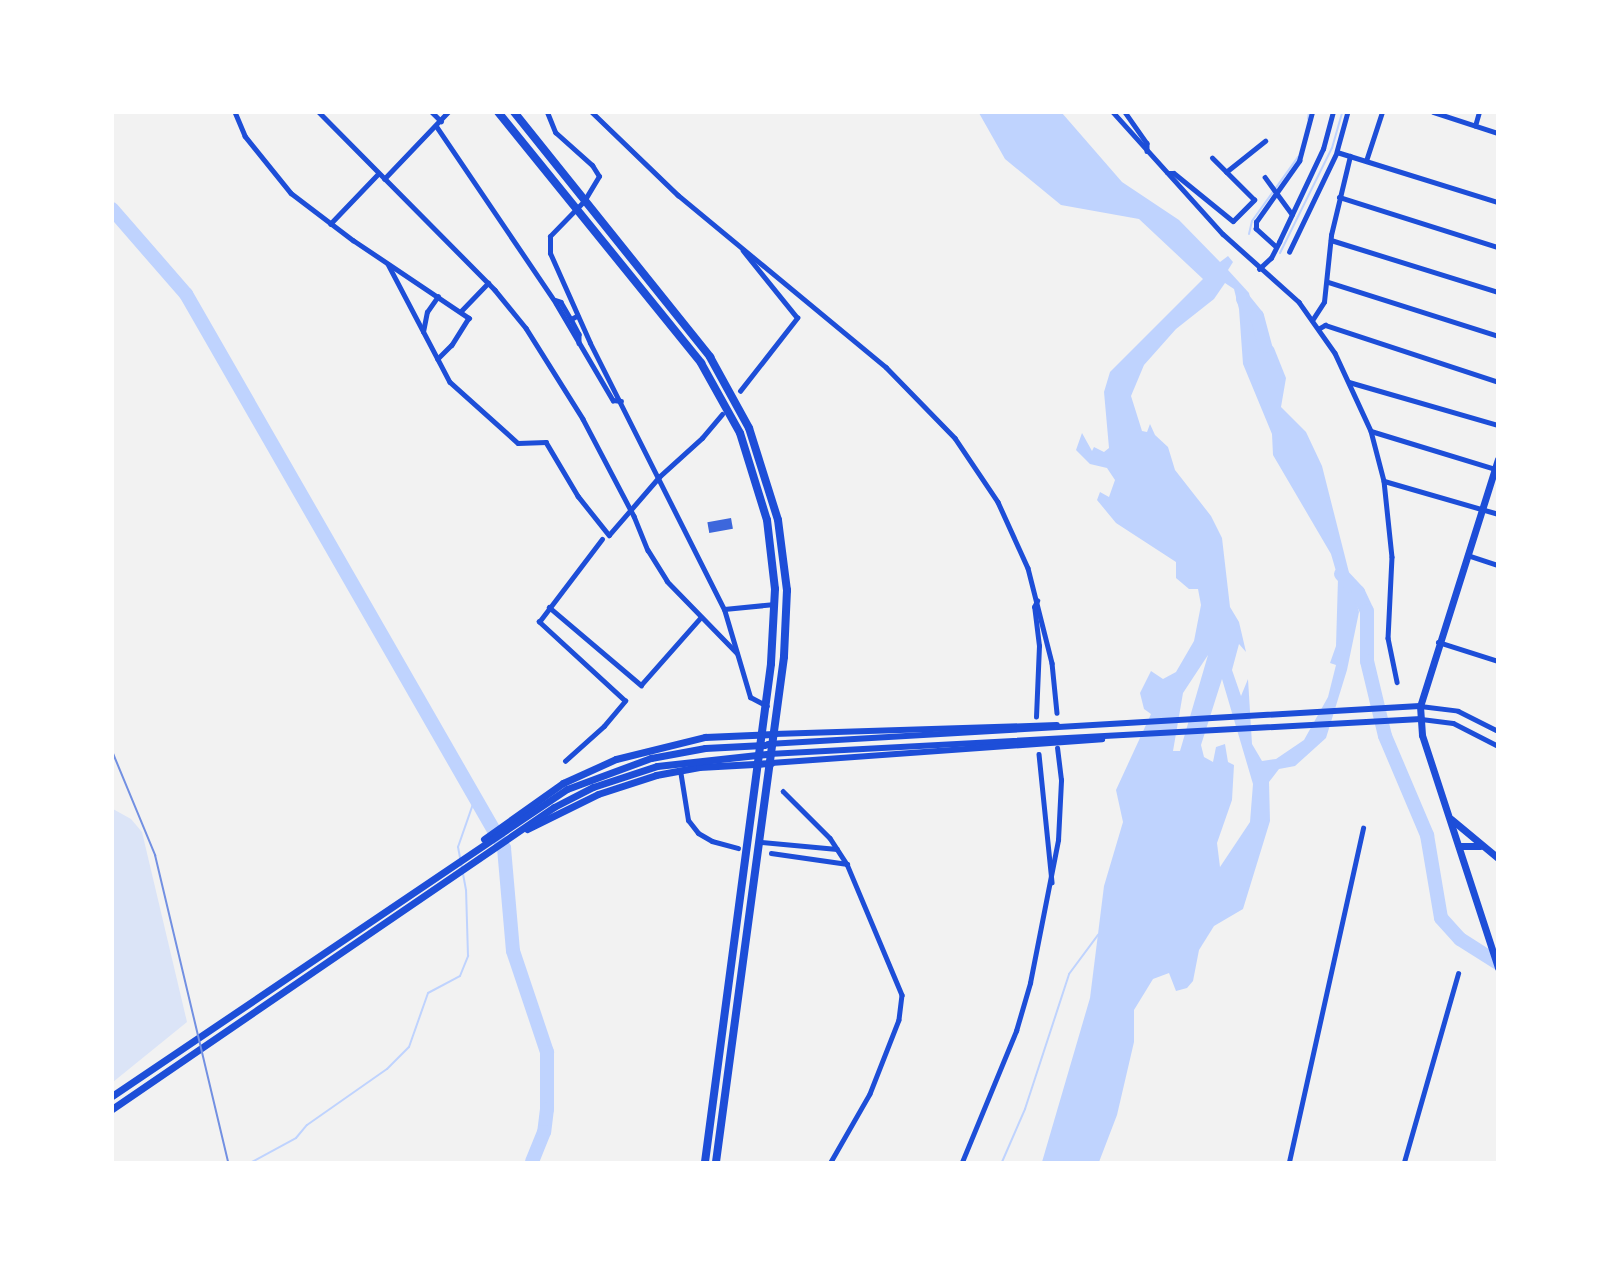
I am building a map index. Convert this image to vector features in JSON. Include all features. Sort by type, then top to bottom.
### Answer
[{"type":"highway","points":[[498,112],[688,343],[727,405],[748,452],[763,501],[774,561],[775,604],[767,706],[705,1162]]},
{"type":"highway","points":[[514,112],[710,357],[739,407],[762,459],[778,519],[786,590],[784,657],[761,842],[716,1162]]},
{"type":"main road","points":[[1497,459],[1438,642],[1420,706],[1422,735],[1460,846],[1497,968]]},
{"type":"main road","points":[[514,820],[589,778],[679,752],[765,744],[1420,706]]},
{"type":"main road","points":[[112,1109],[516,832],[593,788],[679,761],[1049,737],[1118,737],[1421,719]]},
{"type":"main road","points":[[112,1096],[439,874],[585,771],[651,748],[705,736],[1005,725],[1081,726]]},
{"type":"main road","points":[[516,832],[598,794],[656,775],[680,770],[1056,745],[1118,737]]},
{"type":"main road","points":[[1449,817],[1497,858]]},
{"type":"main road","points":[[1460,846],[1470,843],[1483,846]]},
{"type":"street","points":[[235,112],[245,136],[282,184],[330,224],[469,318],[452,345],[438,359]]},
{"type":"street","points":[[319,112],[488,283],[546,356],[632,512],[648,550],[667,580],[700,618],[738,655]]},
{"type":"street","points":[[432,112],[441,121]]},
{"type":"street","points":[[384,179],[437,127],[448,112]]},
{"type":"street","points":[[547,112],[558,135],[597,172],[596,185],[584,201],[550,236],[548,245],[578,316],[724,609],[748,694],[755,702],[767,706]]},
{"type":"street","points":[[592,112],[678,195],[886,367],[955,438],[1007,520],[1037,601],[1052,663],[1057,713]]},
{"type":"street","points":[[1113,112],[1167,173],[1259,269],[1313,319],[1348,382],[1371,432],[1384,481],[1392,557],[1388,638],[1397,682]]},
{"type":"street","points":[[1125,112],[1148,143],[1147,151]]},
{"type":"street","points":[[1276,247],[1256,229],[1256,222],[1304,152],[1312,112]]},
{"type":"street","points":[[1259,269],[1276,247],[1292,214],[1323,149],[1334,112]]},
{"type":"street","points":[[1289,252],[1337,152],[1348,112]]},
{"type":"street","points":[[1366,161],[1382,112]]},
{"type":"street","points":[[1433,112],[1497,133]]},
{"type":"street","points":[[1475,126],[1479,112]]},
{"type":"street","points":[[437,127],[464,160],[496,219],[552,299],[613,400],[621,401]]},
{"type":"street","points":[[1226,172],[1265,141]]},
{"type":"street","points":[[1337,152],[1497,202]]},
{"type":"street","points":[[1313,319],[1320,312],[1328,282],[1331,240],[1350,156]]},
{"type":"street","points":[[1167,173],[1174,173],[1233,221],[1254,200],[1212,158]]},
{"type":"street","points":[[330,224],[378,174]]},
{"type":"street","points":[[1265,177],[1292,214]]},
{"type":"street","points":[[1339,197],[1497,247]]},
{"type":"street","points":[[1331,240],[1497,292]]},
{"type":"street","points":[[740,391],[797,318],[742,249]]},
{"type":"street","points":[[388,264],[450,382],[518,443],[546,442],[605,534],[609,536],[632,512],[659,477],[722,414]]},
{"type":"street","points":[[1328,282],[1497,336]]},
{"type":"street","points":[[461,311],[488,283]]},
{"type":"street","points":[[423,332],[427,312],[438,296]]},
{"type":"street","points":[[552,299],[561,302],[579,334],[579,343]]},
{"type":"street","points":[[571,319],[578,316]]},
{"type":"street","points":[[1320,328],[1325,325],[1497,382]]},
{"type":"street","points":[[1348,382],[1497,424]]},
{"type":"street","points":[[1371,432],[1494,469]]},
{"type":"street","points":[[1384,481],[1481,512],[1497,514]]},
{"type":"street","points":[[565,761],[604,726],[624,701],[539,622],[602,538]]},
{"type":"street","points":[[1467,555],[1497,565]]},
{"type":"street","points":[[1036,717],[1039,646],[1034,607],[1037,601]]},
{"type":"street","points":[[724,609],[775,604]]},
{"type":"street","points":[[549,607],[641,685],[700,618]]},
{"type":"street","points":[[1438,642],[1496,660],[1497,652]]},
{"type":"street","points":[[1420,706],[1458,711],[1497,731]]},
{"type":"street","points":[[1421,719],[1454,723],[1497,746]]},
{"type":"street","points":[[962,1162],[1016,1031],[1052,883],[1060,809],[1056,745]]},
{"type":"street","points":[[1039,754],[1052,883]]},
{"type":"street","points":[[680,770],[688,820],[712,841],[738,848]]},
{"type":"street","points":[[783,791],[837,849],[847,864],[903,1005],[870,1094],[831,1162]]},
{"type":"street","points":[[1289,1162],[1363,828]]},
{"type":"street","points":[[761,842],[837,849]]},
{"type":"street","points":[[771,853],[847,864]]},
{"type":"street","points":[[1404,1162],[1458,974]]},
{"type":"shaded area","points":[[113,809],[131,819],[142,832],[187,1022],[113,1082]]},
{"type":"water","points":[[979,113],[1062,113],[1122,182],[1179,220],[1220,262],[1228,256],[1233,262],[1228,270],[1249,293],[1256,324],[1274,348],[1286,378],[1281,407],[1306,432],[1322,466],[1359,612],[1347,670],[1326,738],[1295,766],[1279,769],[1269,782],[1270,821],[1243,909],[1214,926],[1199,950],[1193,981],[1187,988],[1176,991],[1169,973],[1153,979],[1134,1010],[1134,1042],[1117,1115],[1099,1162],[1042,1162],[1090,998],[1104,886],[1123,822],[1116,790],[1151,714],[1144,709],[1140,693],[1151,671],[1163,679],[1176,672],[1194,641],[1201,605],[1198,589],[1189,589],[1176,578],[1176,562],[1116,523],[1097,500],[1100,492],[1109,497],[1115,480],[1107,468],[1090,464],[1076,450],[1082,433],[1092,451],[1094,447],[1104,452],[1109,448],[1104,392],[1110,372],[1203,279],[1139,219],[1061,205],[1005,159]],"holes":[[[1225,283],[1234,289],[1239,309],[1243,364],[1272,434],[1273,455],[1331,554],[1338,578],[1336,646],[1330,663],[1336,665],[1328,697],[1304,740],[1276,759],[1262,761],[1252,744],[1248,679],[1241,696],[1232,670],[1239,644],[1246,652],[1239,622],[1230,607],[1222,538],[1211,516],[1175,470],[1168,447],[1155,435],[1150,424],[1147,432],[1142,431],[1131,396],[1144,365],[1176,329],[1214,299]],[[1208,655],[1180,751],[1173,751],[1183,693]],[[1222,679],[1253,784],[1250,822],[1220,867],[1217,843],[1232,800],[1234,765],[1228,762],[1225,744],[1216,747],[1213,762],[1204,757],[1201,745]]]},
{"type":"building","points":[[731,518],[733,529],[709,533],[707,522]]},
{"type":"waterway","points":[[1308,119],[1309,112]]},
{"type":"waterway","points":[[1280,253],[1332,148],[1342,112]]},
{"type":"waterway","points":[[1249,234],[1252,221],[1298,157]]},
{"type":"waterway","points":[[112,209],[186,294],[504,848],[513,951],[547,1052],[547,1109],[544,1132],[532,1162]]},
{"type":"waterway","points":[[1243,299],[1257,316],[1265,346]]},
{"type":"waterway","points":[[1341,574],[1358,592],[1367,611],[1367,661],[1385,736],[1427,835],[1441,918],[1460,939],[1498,963]]},
{"type":"waterway","points":[[252,1162],[296,1138],[307,1125],[387,1069],[409,1047],[428,993],[460,976],[468,956],[466,890],[458,847],[473,804],[479,800]]},
{"type":"waterway","points":[[1002,1162],[1025,1109],[1069,974],[1098,935]]},
{"type":"railway","points":[[112,751],[155,855],[228,1162]]}]
